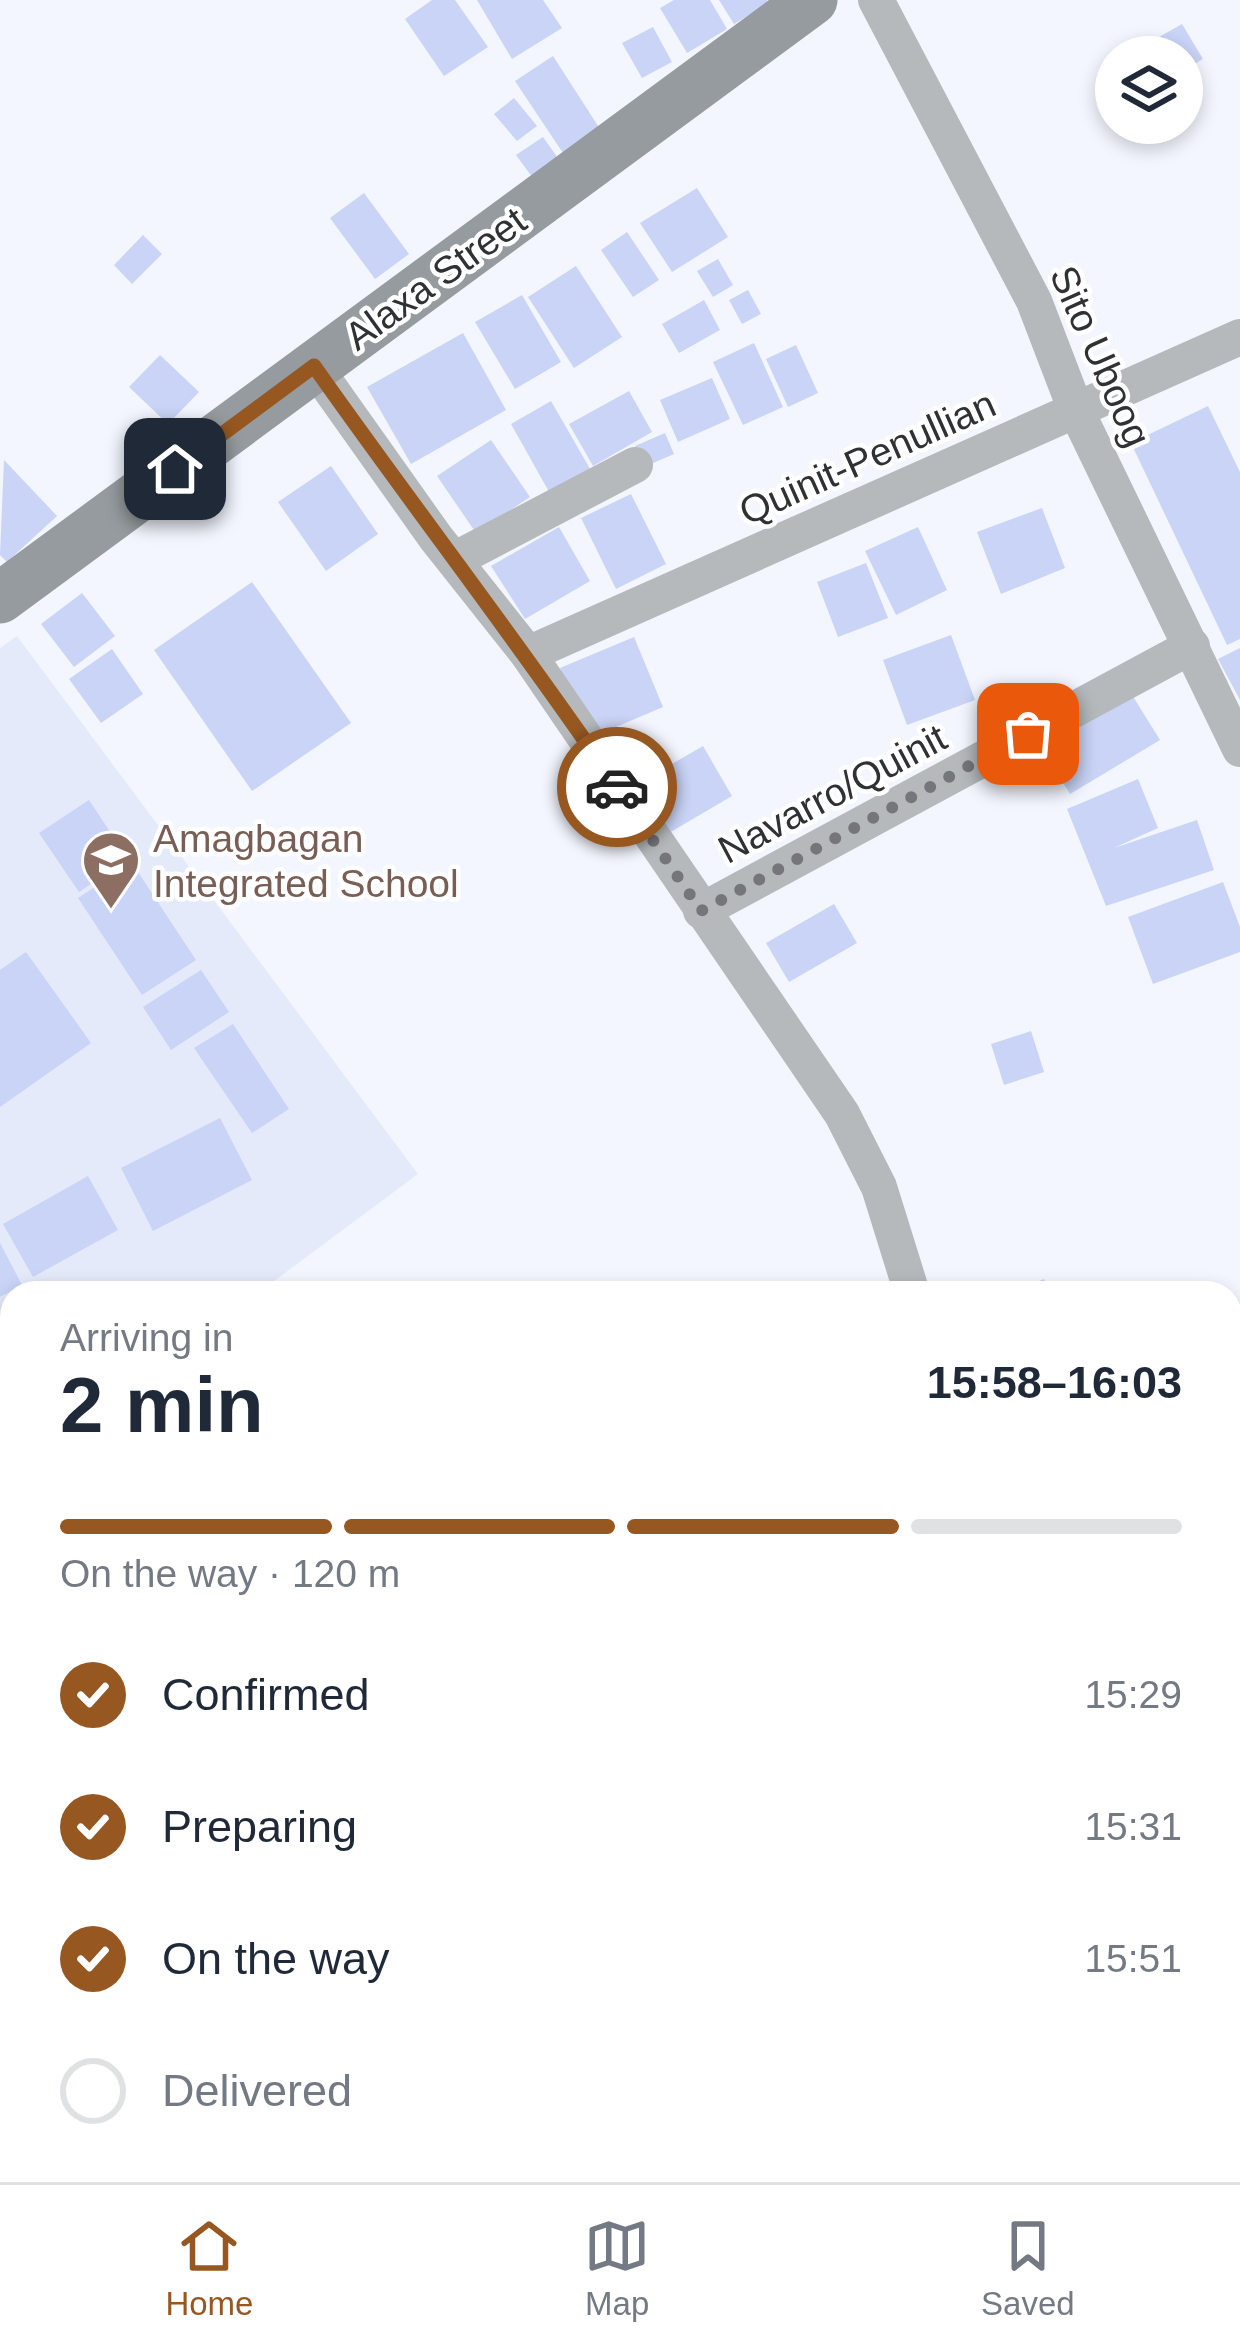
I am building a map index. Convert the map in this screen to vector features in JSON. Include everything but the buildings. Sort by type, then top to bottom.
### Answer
[{"type":"street","name":"Alaxa Street","points":[[0,598],[812,0]]},
{"type":"street","name":"Sito Uboog","points":[[876,0],[1034,302],[1075,409],[1240,749]]},
{"type":"street","name":"Quinit-Penullian","points":[[528,654],[1240,337]]},
{"type":"street","points":[[314,366],[528,654],[842,1114],[879,1186],[908,1281]]},
{"type":"street","points":[[454,560],[635,465]]},
{"type":"street","name":"Navarro/Quinit","points":[[701,911],[1192,646]]},
{"type":"shaded area","name":"Amagbagan Integrated School","points":[[17,636],[418,1174],[274,1281],[0,1281],[0,648]]},
{"type":"way so far","points":[[617,787],[701,911],[1028,734]]},
{"type":"place","name":"Amagbagan Integrated School","points":[[111,911]]},
{"type":"route","points":[[175,469],[314,366],[436,538],[528,654],[617,787]]}]
